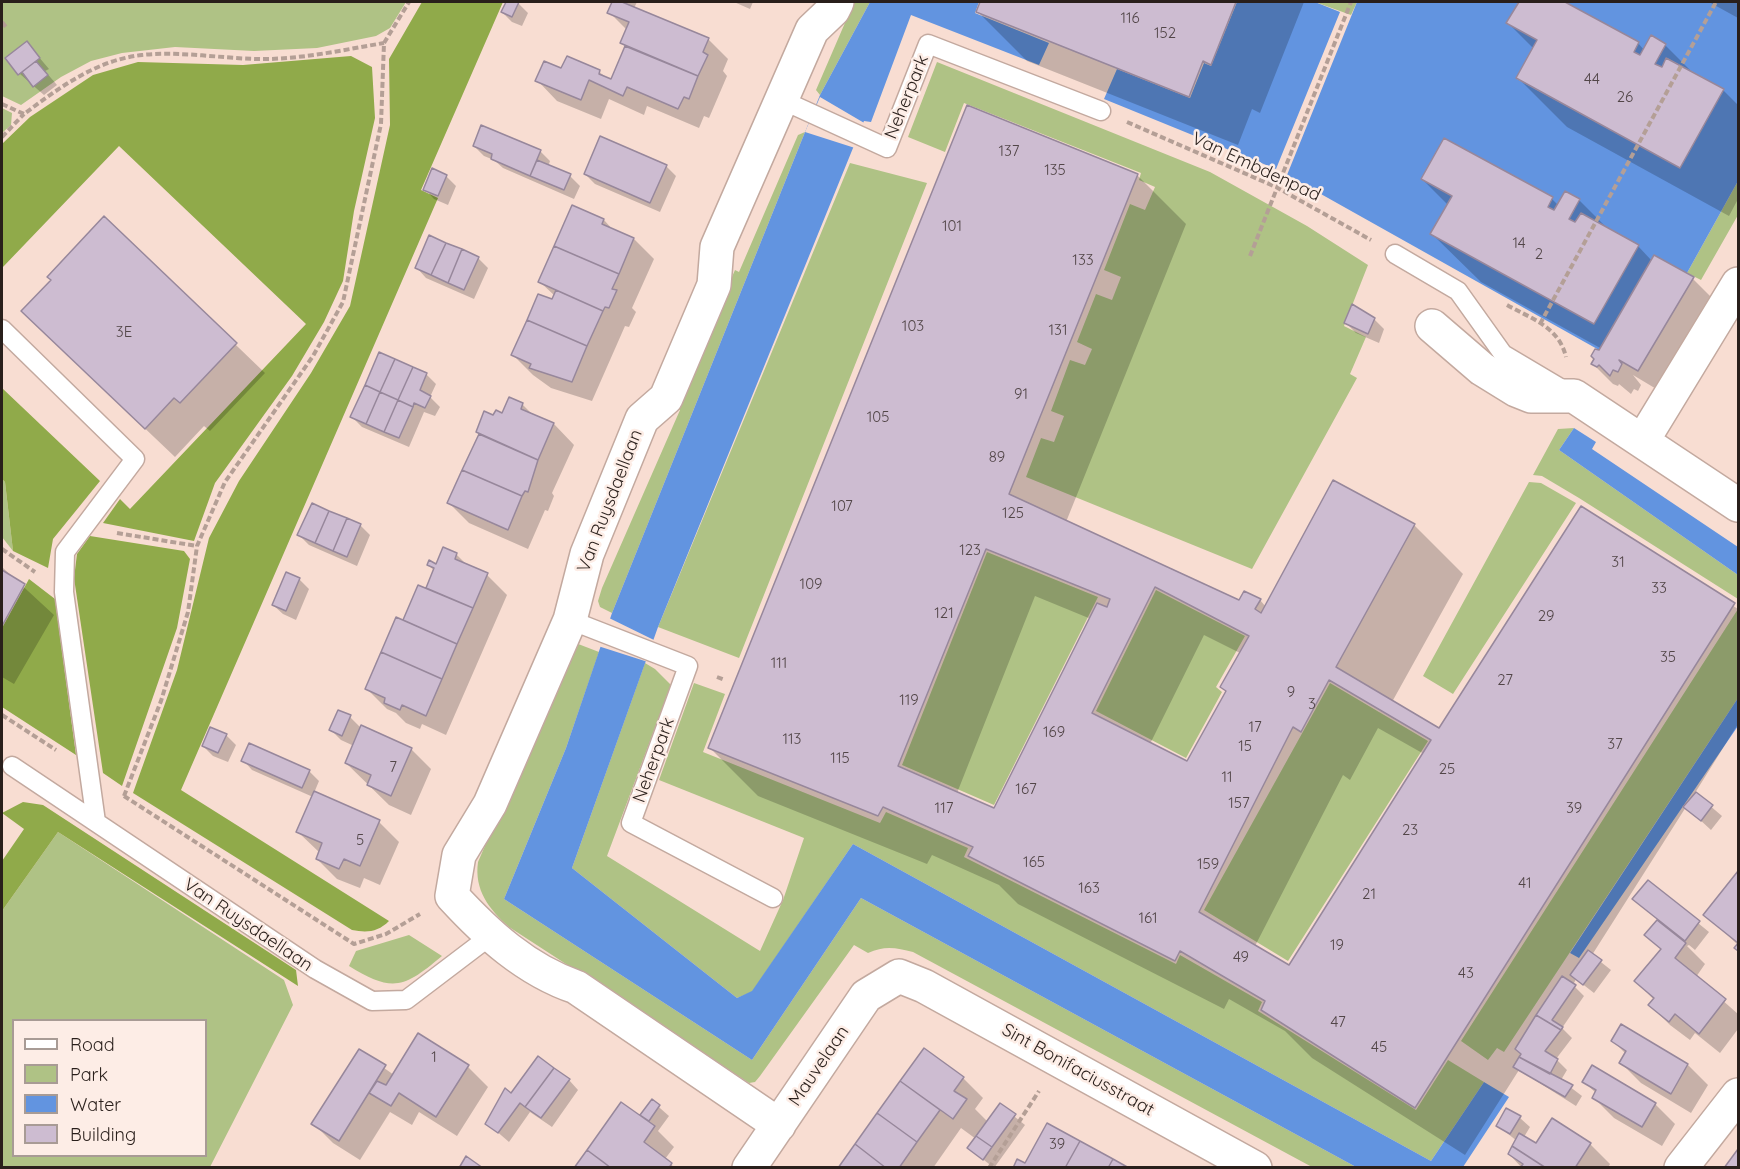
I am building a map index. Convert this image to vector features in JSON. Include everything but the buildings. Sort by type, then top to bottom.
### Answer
[{"type":"street","name":"Van Ruysdaellaan","points":[[452,896],[459,855],[490,804],[570,620],[587,554],[637,430],[642,419],[666,398],[714,285],[717,247],[812,30],[833,10],[837,2]]},
{"type":"street","points":[[1643,440],[1738,284]]},
{"type":"street","points":[[1432,326],[1482,369],[1516,390],[1531,396],[1574,396],[1738,505]]},
{"type":"street","points":[[452,896],[489,936],[553,979],[576,987],[779,1125]]},
{"type":"street","name":"Mauvelaan","points":[[749,1167],[866,996],[899,976]]},
{"type":"street","name":"Sint Bonifaciusstraat","points":[[899,976],[924,986],[1255,1167]]},
{"type":"street","points":[[1681,1167],[1738,1095]]},
{"type":"lane","name":"Neherpark","points":[[782,100],[887,148],[928,44],[1101,111]]},
{"type":"lane","points":[[1395,254],[1458,291],[1503,354],[1574,396]]},
{"type":"lane","points":[[2,329],[135,459],[65,552],[64,592],[91,772],[96,822]]},
{"type":"lane","name":"Neherpark","points":[[570,620],[688,666],[631,823],[773,898]]},
{"type":"lane","name":"Van Ruysdaellaan","points":[[12,766],[315,969],[372,1001],[406,1000],[489,936]]},
{"type":"path","points":[[124,796],[160,702],[188,612],[197,546],[225,482],[313,356],[343,302],[381,124],[384,43],[409,2]]},
{"type":"path","points":[[1250,256],[1351,2]]},
{"type":"path","points":[[1540,324],[1716,2]]},
{"type":"path","points":[[2,22],[6,27]]},
{"type":"path","points":[[2,136],[24,114],[63,84],[99,67],[141,55],[258,59],[320,54],[384,43]]},
{"type":"path","points":[[2,104],[24,114]]},
{"type":"path","name":"Van Embdenpad","points":[[1101,111],[1276,188],[1395,254]]},
{"type":"path","points":[[1550,329],[1562,341]]},
{"type":"path","points":[[83,527],[197,546]]},
{"type":"path","points":[[2,715],[354,944],[386,934],[452,896]]},
{"type":"path","points":[[989,1167],[1059,1060]]},
{"type":"green space","points":[[2,2],[406,2],[390,28],[376,36],[317,48],[254,51],[175,47],[122,53],[91,61],[61,77],[21,105],[2,96]]},
{"type":"green space","points":[[422,2],[503,2],[421,190],[438,198],[181,790],[389,921],[372,931],[363,931],[352,930],[133,793],[177,670],[209,538],[239,481],[311,373],[350,306],[390,125],[389,59]]},
{"type":"green space","points":[[854,2],[870,2],[820,95],[816,90]]},
{"type":"green space","points":[[1315,2],[1357,2],[1351,15]]},
{"type":"green space","points":[[351,56],[372,67],[375,118],[354,211],[343,281],[324,322],[292,376],[215,483],[194,541],[103,523],[120,499],[130,509],[306,324],[119,146],[2,268],[2,144],[30,117],[93,75],[138,62],[243,65]]},
{"type":"green space","points":[[937,62],[1210,172],[1307,226],[1368,265],[1344,326],[1366,337],[1350,374],[1357,378],[1252,569],[1026,477],[1041,438],[1054,442],[1064,416],[1051,411],[1070,360],[1085,365],[1092,349],[1077,342],[1096,294],[1112,300],[1121,277],[1104,270],[1130,204],[1145,210],[1155,187],[1139,180],[1141,173],[964,103],[945,152],[908,137]]},
{"type":"green space","points":[[2,108],[12,113],[11,125],[2,133]]},
{"type":"green space","points":[[805,132],[612,613],[600,607],[598,601],[602,588],[680,410],[675,407],[735,270],[739,272],[798,135]]},
{"type":"green space","points":[[850,163],[927,183],[739,658],[658,627]]},
{"type":"green space","points":[[1738,181],[1738,215],[1701,280],[1687,273]]},
{"type":"green space","points":[[2,388],[100,481],[53,539],[48,568],[13,551],[5,482],[2,479]]},
{"type":"green space","points":[[1574,428],[1559,450],[1738,575],[1738,599],[1579,498],[1542,476],[1533,475],[1558,429]]},
{"type":"green space","points":[[2,479],[5,482],[13,551],[2,537]]},
{"type":"green space","points":[[1529,482],[1541,483],[1576,503],[1453,694],[1423,676]]},
{"type":"green space","points":[[90,536],[184,551],[190,559],[177,628],[122,786],[103,773],[74,578],[77,554]]},
{"type":"green space","points":[[987,552],[1098,597],[994,805],[902,765]]},
{"type":"green space","points":[[29,579],[55,599],[76,755],[2,707],[2,628]]},
{"type":"green space","points":[[1156,590],[1245,636],[1216,687],[1222,692],[1186,758],[1096,711]]},
{"type":"green space","points":[[1738,609],[1738,698],[1504,1052],[1497,1048],[1488,1060],[1461,1041]]},
{"type":"green space","points":[[573,642],[599,652],[566,748],[504,899],[752,1060],[861,898],[1356,1167],[1312,1167],[913,952],[885,948],[868,953],[854,945],[760,1076],[755,1082],[749,1083],[509,927],[484,898],[478,881],[478,862]]},
{"type":"green space","points":[[645,663],[655,669],[671,685],[607,856],[760,951],[783,900],[804,838],[659,780],[694,683],[725,694],[703,752],[880,823],[886,812],[968,848],[964,857],[1176,964],[1180,955],[1262,1002],[1258,1011],[1416,1110],[1448,1060],[1484,1082],[1431,1161],[853,844],[752,992],[737,998],[572,868]]},
{"type":"green space","points":[[1330,683],[1428,741],[1288,961],[1204,910]]},
{"type":"green space","points":[[23,802],[43,805],[296,970],[298,986],[58,832],[2,911],[2,861],[24,829],[2,813]]},
{"type":"green space","points":[[58,832],[284,980],[293,1005],[210,1167],[2,1168],[2,911]]},
{"type":"green space","points":[[409,935],[442,956],[418,975],[398,983],[388,983],[364,975],[349,966],[356,951]]},
{"type":"water","points":[[870,2],[979,2],[975,13],[1049,43],[1039,65],[911,15],[871,122],[864,121],[658,627],[572,868],[737,998],[752,991],[853,844],[1431,1161],[1484,1082],[1509,1097],[1463,1167],[1356,1167],[861,898],[752,1060],[504,899],[566,748],[612,613],[820,95]]},
{"type":"water","points":[[1237,2],[1315,2],[1340,12],[1276,169],[1104,99],[1117,69],[1190,98],[1204,63],[1211,66]]},
{"type":"water","points":[[1357,2],[1519,2],[1506,23],[1537,40],[1517,79],[1680,168],[1724,89],[1667,58],[1662,67],[1655,64],[1651,36],[1640,55],[1634,52],[1638,42],[1565,2],[1738,2],[1738,181],[1687,273],[1654,255],[1599,350],[1287,175]],"holes":[[[1444,138],[1553,197],[1548,207],[1554,210],[1565,191],[1580,199],[1569,219],[1575,222],[1581,213],[1638,245],[1594,323],[1431,233],[1452,196],[1421,179]]]},
{"type":"water","points":[[1574,428],[1596,442],[1592,449],[1738,547],[1738,575],[1559,450]]},
{"type":"water","points":[[1738,698],[1738,726],[1579,958],[1570,953]]},
{"type":"pier","points":[[820,97],[866,124],[855,148],[805,132]]},
{"type":"pier","points":[[607,617],[656,641],[648,662],[598,646]]}]
